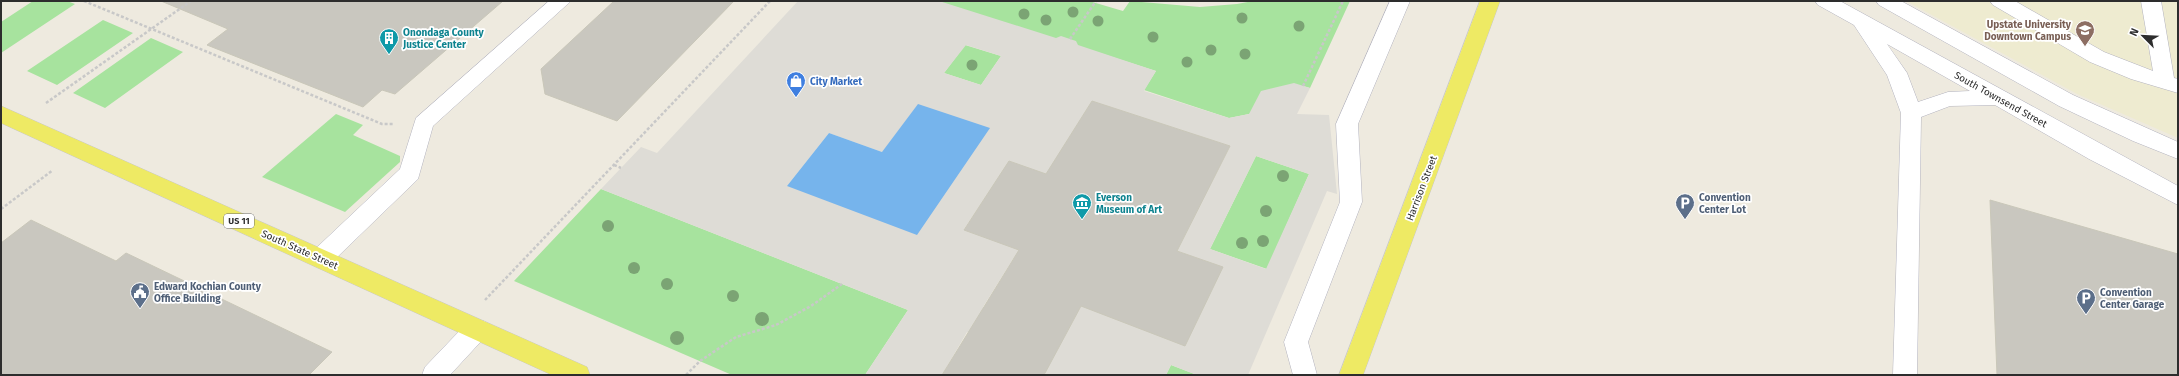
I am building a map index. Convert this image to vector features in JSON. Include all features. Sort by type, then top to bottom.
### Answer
[{"type":"main road","name":"Harrison Street","points":[[1351,375],[1490,1]]},
{"type":"main road","name":"South State Street","points":[[10,118],[578,375]]},
{"type":"street","points":[[321,258],[410,173],[423,123],[561,1]]},
{"type":"street","points":[[1305,375],[1296,342],[1351,202],[1347,124],[1400,1]]},
{"type":"street","name":"South Townsend Street","points":[[1825,1],[1998,98],[2178,196]]},
{"type":"street","points":[[1886,1],[2050,93],[2178,152]]},
{"type":"street","points":[[2000,1],[2097,57],[2138,74],[2172,84]]},
{"type":"street","points":[[2151,1],[2172,84]]},
{"type":"street","points":[[1858,20],[1897,73],[1911,113],[1905,375]]},
{"type":"street","points":[[1911,113],[1948,99],[1998,98]]},
{"type":"street","points":[[434,375],[470,326]]},
{"type":"path","points":[[84,1],[382,124],[423,123]]},
{"type":"path","points":[[10,118],[151,29],[191,1]]},
{"type":"path","points":[[470,326],[614,165],[770,1]]},
{"type":"path","points":[[1070,39],[1096,1]]},
{"type":"path","points":[[1303,86],[1343,1]]},
{"type":"path","points":[[1,209],[80,149]]},
{"type":"path","points":[[614,165],[621,168]]},
{"type":"path","points":[[686,375],[700,361],[736,337],[776,325],[811,306],[842,284]]},
{"type":"shaded area","points":[[798,1],[939,1],[1056,38],[1061,36],[1076,41],[1078,45],[1156,71],[1144,91],[1229,118],[1249,114],[1261,91],[1294,83],[1310,88],[1297,114],[1329,115],[1337,194],[1327,191],[1248,375],[1197,375],[1171,365],[1166,375],[1049,375],[997,355],[988,340],[967,332],[942,375],[865,375],[908,310],[601,189],[641,147],[657,153]],"holes":[[[966,45],[1001,56],[981,85],[944,73]],[[1092,101],[1230,146],[1182,241],[1169,248],[1222,267],[1081,306],[1063,339],[983,307],[1013,259],[1027,253],[964,229],[1010,161],[1093,209],[1065,144]],[[829,133],[882,152],[787,186]],[[1256,156],[1309,174],[1266,269],[1210,249]]]},
{"type":"shaded area","name":"Upstate University Downtown Campus","points":[[1906,1],[2178,1],[2178,138],[2077,94]]},
{"type":"green space","points":[[33,1],[67,1],[75,4],[1,53],[1,22]]},
{"type":"green space","points":[[937,1],[1089,1],[1123,11],[1130,1],[1200,7],[1253,1],[1350,1],[1310,88],[1303,86],[1249,114],[1229,118],[1144,90],[1156,71]]},
{"type":"green space","points":[[103,20],[133,33],[57,85],[27,71]]},
{"type":"green space","points":[[151,38],[183,52],[105,108],[73,93]]},
{"type":"green space","points":[[965,45],[1001,56],[981,85],[944,73]]},
{"type":"green space","points":[[336,114],[363,125],[353,135],[400,156],[400,162],[345,212],[262,177]]},
{"type":"green space","points":[[1256,156],[1309,174],[1267,269],[1210,249]]},
{"type":"green space","points":[[601,189],[908,310],[865,375],[732,375],[514,281]]},
{"type":"green space","points":[[1171,365],[1197,375],[1166,375]]},
{"type":"water","points":[[918,104],[990,128],[917,235],[787,186],[829,133],[882,152]]},
{"type":"building","name":"Onondaga County Justice Center","points":[[161,1],[503,1],[395,94],[382,90],[363,107],[207,45],[228,29]]},
{"type":"building","points":[[614,1],[734,1],[617,121],[545,94],[541,69]]},
{"type":"building","name":"Everson Museum of Art","points":[[1092,101],[1230,146],[1177,251],[1223,267],[1185,346],[1081,306],[1044,375],[942,375],[1019,250],[964,230],[1009,161],[1046,174]]},
{"type":"building","name":"Convention Center Garage","points":[[1990,200],[2178,254],[2178,375],[1997,375]]},
{"type":"building","name":"Edward Kochian County Office Building","points":[[31,220],[116,261],[126,253],[332,352],[309,375],[1,375],[1,243]]},
{"type":"place","name":"Upstate University Downtown Campus","points":[[2085,47]]},
{"type":"place","name":"Onondaga County Justice Center","points":[[389,55]]},
{"type":"place","name":"City Market","points":[[796,98]]},
{"type":"place","name":"Everson Museum of Art","points":[[1082,220]]},
{"type":"place","name":"Convention Center Lot","points":[[1685,220]]},
{"type":"place","name":"Edward Kochian County Office Building","points":[[140,309]]},
{"type":"place","name":"Convention Center Garage","points":[[2086,315]]}]
